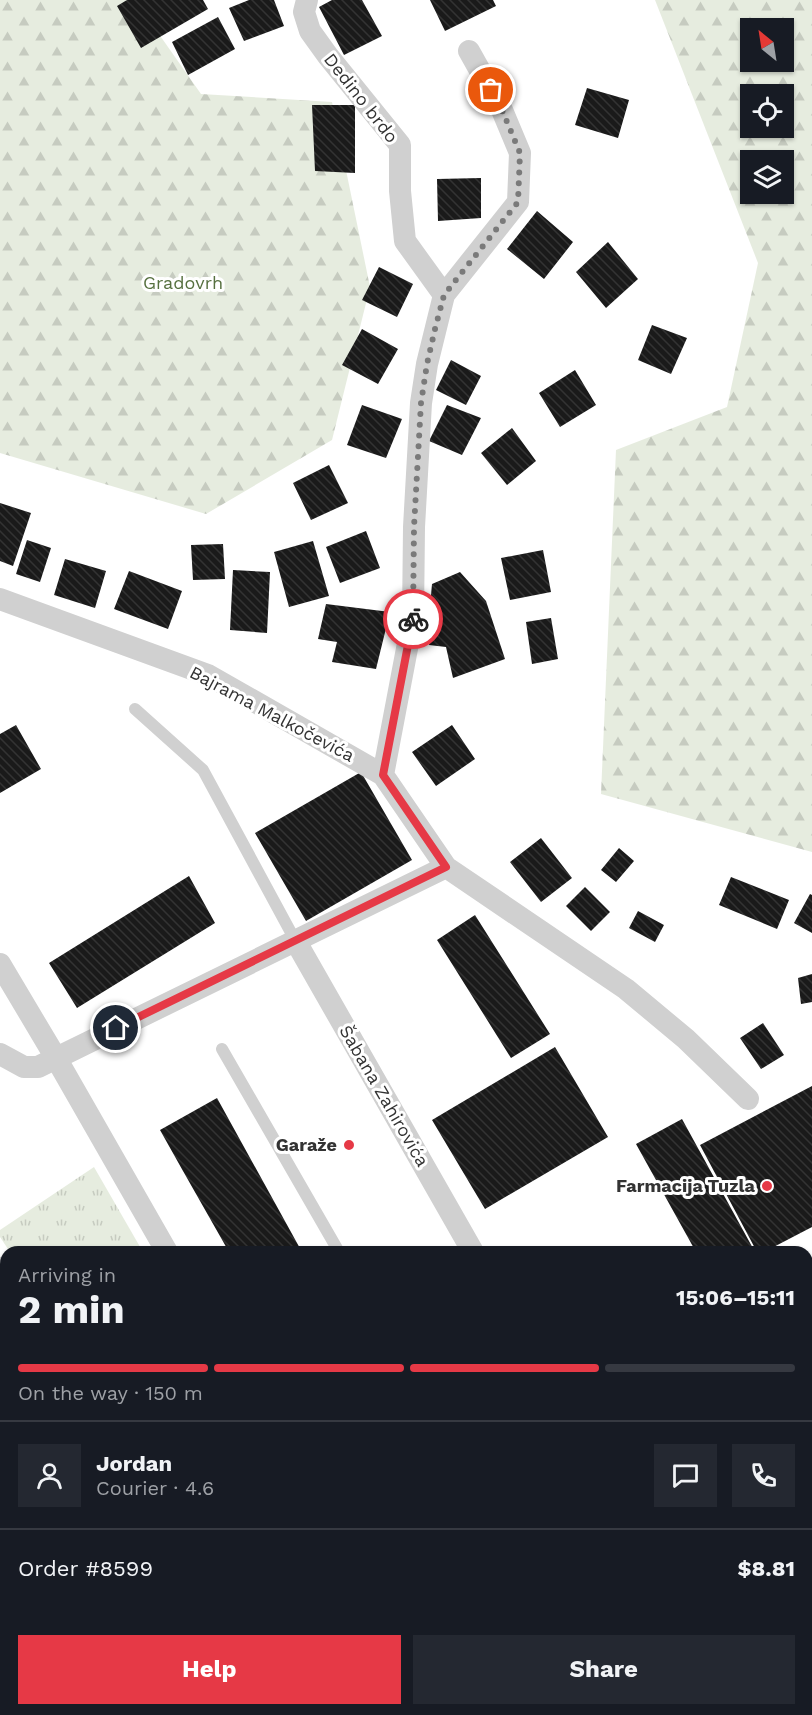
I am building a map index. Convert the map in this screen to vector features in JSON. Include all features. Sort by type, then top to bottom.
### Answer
[{"type":"street","name":"Dedino brdo","points":[[307,0],[304,12],[310,31],[400,145],[400,190],[405,241],[444,295]]},
{"type":"street","points":[[383,775],[413,617],[414,527],[421,403],[427,364],[444,295],[518,202],[520,153],[502,110],[469,51]]},
{"type":"street","name":"Bajrama Malkočevića","points":[[0,599],[207,675],[383,775],[446,867],[626,989],[686,1039],[748,1099]]},
{"type":"street","points":[[0,1054],[24,1067],[38,1067],[446,867]]},
{"type":"street","name":"Šabana Zahirovića","points":[[295,940],[470,1246]]},
{"type":"street","points":[[0,964],[164,1246]]},
{"type":"lane","points":[[135,709],[203,770],[295,940]]},
{"type":"lane","points":[[222,1049],[336,1246]]},
{"type":"green space","name":"Gradovrh","points":[[0,0],[135,0],[201,94],[332,102],[370,287],[332,440],[206,514],[0,453]]},
{"type":"green space","points":[[655,0],[812,0],[812,852],[601,794],[616,450],[727,407],[758,263]]},
{"type":"green space","points":[[94,1167],[140,1246],[6,1246],[0,1237],[0,1230]]},
{"type":"building","points":[[127,0],[203,0],[208,9],[141,48],[117,6]]},
{"type":"building","points":[[249,0],[274,0],[284,26],[244,41],[229,8]]},
{"type":"building","points":[[332,0],[362,0],[382,36],[344,55],[319,7]]},
{"type":"building","points":[[430,0],[493,0],[496,6],[445,31]]},
{"type":"building","points":[[218,17],[235,49],[188,75],[172,42]]},
{"type":"building","points":[[587,88],[629,100],[618,138],[575,125]]},
{"type":"building","points":[[312,105],[355,105],[355,173],[315,171]]},
{"type":"building","points":[[481,178],[481,218],[438,221],[437,179]]},
{"type":"building","points":[[537,211],[573,242],[544,279],[507,249]]},
{"type":"building","points":[[608,242],[638,279],[606,308],[576,272]]},
{"type":"building","points":[[379,267],[413,284],[397,317],[362,300]]},
{"type":"building","points":[[652,325],[687,338],[671,374],[638,360]]},
{"type":"building","points":[[362,329],[398,349],[378,384],[342,365]]},
{"type":"building","points":[[451,360],[481,376],[466,405],[436,390]]},
{"type":"building","points":[[575,370],[596,405],[560,427],[539,393]]},
{"type":"building","points":[[362,405],[402,419],[386,458],[347,445]]},
{"type":"building","points":[[447,405],[481,418],[462,455],[429,441]]},
{"type":"building","points":[[512,428],[536,461],[507,485],[481,453]]},
{"type":"building","points":[[329,465],[348,503],[311,520],[293,483]]},
{"type":"building","points":[[0,503],[31,513],[13,566],[0,561]]},
{"type":"building","points":[[366,531],[380,568],[340,583],[326,547]]},
{"type":"building","points":[[27,540],[51,548],[40,582],[16,574]]},
{"type":"building","points":[[313,541],[329,596],[289,607],[274,552]]},
{"type":"building","points":[[223,544],[225,579],[193,580],[191,545]]},
{"type":"building","points":[[543,550],[551,592],[510,600],[501,558]]},
{"type":"building","points":[[65,559],[106,571],[95,608],[54,595]]},
{"type":"building","points":[[233,570],[270,572],[267,633],[230,630]]},
{"type":"building","points":[[129,571],[182,591],[168,629],[114,609]]},
{"type":"building","points":[[460,572],[486,601],[505,659],[453,678],[446,647],[429,645],[429,617],[432,584]]},
{"type":"building","points":[[326,604],[390,612],[376,669],[332,662],[337,642],[318,639]]},
{"type":"building","points":[[551,618],[558,659],[532,664],[526,622]]},
{"type":"building","points":[[16,725],[41,769],[0,793],[0,734]]},
{"type":"building","points":[[452,725],[475,759],[436,786],[412,752]]},
{"type":"building","points":[[361,772],[412,860],[306,921],[255,833]]},
{"type":"building","points":[[541,838],[572,878],[541,902],[510,862]]},
{"type":"building","points":[[619,848],[634,861],[616,882],[601,870]]},
{"type":"building","points":[[189,876],[215,923],[77,1008],[49,963]]},
{"type":"building","points":[[731,877],[789,900],[777,929],[719,905]]},
{"type":"building","points":[[585,887],[610,912],[591,931],[566,906]]},
{"type":"building","points":[[810,894],[812,895],[812,933],[794,923]]},
{"type":"building","points":[[638,911],[664,925],[655,942],[629,928]]},
{"type":"building","points":[[475,915],[550,1034],[511,1058],[437,940]]},
{"type":"building","points":[[812,974],[812,1002],[801,1004],[798,978]]},
{"type":"building","points":[[763,1023],[784,1055],[761,1069],[740,1038]]},
{"type":"building","points":[[555,1047],[608,1137],[485,1209],[432,1120]]},
{"type":"building","name":"Farmacija Tuzla","points":[[812,1086],[812,1227],[776,1246],[754,1246],[700,1145]]},
{"type":"building","points":[[217,1098],[299,1246],[226,1246],[160,1130]]},
{"type":"building","points":[[682,1119],[752,1246],[693,1246],[636,1144]]},
{"type":"way so far","points":[[413,619],[415,494],[421,403],[435,329],[444,295],[518,202],[520,153],[491,90]]},
{"type":"place","name":"Garaže","points":[[349,1145]]},
{"type":"place","name":"Farmacija Tuzla","points":[[767,1186]]},
{"type":"route","points":[[116,1028],[446,867],[383,775],[413,619]]}]
